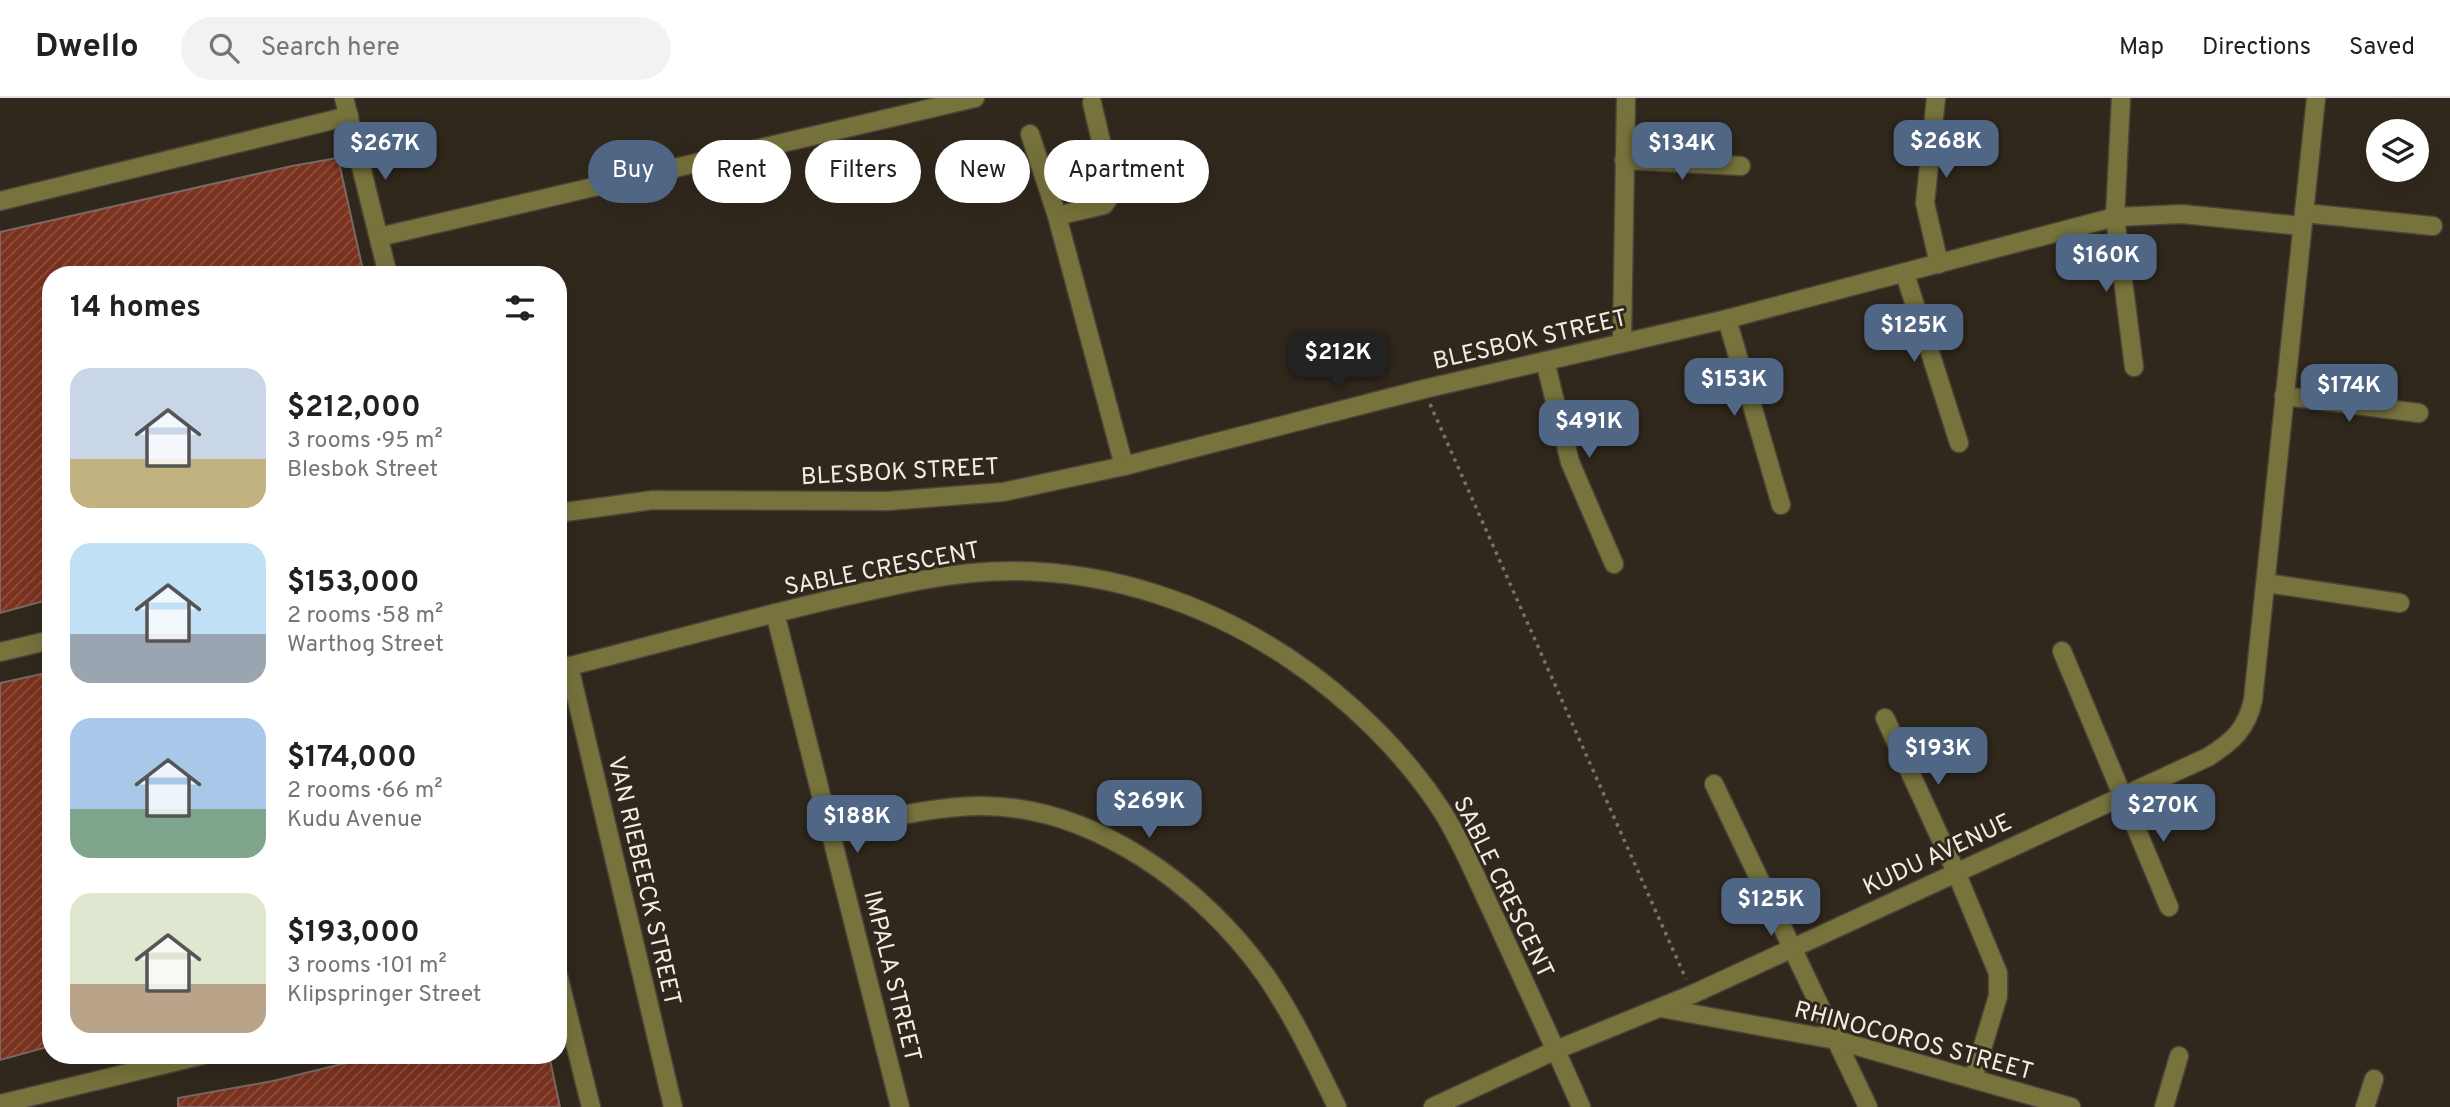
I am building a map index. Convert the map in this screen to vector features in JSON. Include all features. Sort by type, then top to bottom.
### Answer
[{"type":"street","points":[[344,98],[386,266]]},
{"type":"street","points":[[379,237],[975,98]]},
{"type":"street","points":[[1622,342],[1626,98]]},
{"type":"street","points":[[1936,98],[1925,203],[1939,264]]},
{"type":"street","points":[[2121,98],[2115,217],[2134,367]]},
{"type":"street","name":"KUDU AVENUE","points":[[1433,1107],[1556,1050],[1661,1008],[1793,949],[2207,757],[2241,732],[2249,719],[2253,700],[2316,98]]},
{"type":"street","points":[[1057,216],[1104,205],[1113,192],[1092,103]]},
{"type":"street","points":[[0,201],[349,117]]},
{"type":"street","points":[[1030,134],[1057,216],[1124,466]]},
{"type":"street","points":[[1624,160],[1741,166]]},
{"type":"street","name":"BLESBOK STREET","points":[[567,512],[631,501],[666,499],[888,501],[977,496],[1124,466],[1423,389],[1727,319],[2115,217],[2182,214],[2303,220]]},
{"type":"street","points":[[2303,220],[2433,226]]},
{"type":"street","points":[[1905,274],[1959,443]]},
{"type":"street","points":[[1727,319],[1781,505]]},
{"type":"street","points":[[1545,361],[1570,462],[1614,564]]},
{"type":"street","points":[[2284,396],[2419,413]]},
{"type":"street","name":"SABLE CRESCENT","points":[[567,667],[775,613],[932,579],[1028,572],[1096,579],[1162,596],[1214,617],[1265,643],[1304,668],[1360,716],[1409,768],[1436,802],[1458,840],[1581,1107]]},
{"type":"street","points":[[2266,583],[2400,603]]},
{"type":"street","name":"IMPALA STREET","points":[[775,613],[900,1107]]},
{"type":"street","points":[[0,652],[42,642]]},
{"type":"street","points":[[2062,651],[2169,907]]},
{"type":"street","name":"VAN RIEBEECK STREET","points":[[567,680],[673,1107]]},
{"type":"street","points":[[1885,718],[1956,872],[1998,973],[1998,996],[1973,1079]]},
{"type":"street","points":[[1714,784],[1868,1107]]},
{"type":"street","points":[[830,830],[929,810],[980,806],[1017,809],[1074,823],[1133,852],[1191,895],[1250,955],[1295,1023],[1337,1107]]},
{"type":"street","name":"RHINOCOROS STREET","points":[[1661,1008],[1836,1040],[2071,1107]]},
{"type":"street","points":[[567,1011],[591,1107]]},
{"type":"street","points":[[2164,1107],[2179,1056]]},
{"type":"street","points":[[0,1104],[166,1064]]},
{"type":"street","points":[[2364,1107],[2374,1079]]},
{"type":"path","points":[[1423,389],[1693,994]]},
{"type":"building","points":[[338,158],[362,266],[42,266],[42,601],[0,613],[0,232]]},
{"type":"building","points":[[42,674],[42,1048],[0,1060],[0,683]]},
{"type":"building","points":[[342,1064],[551,1064],[560,1107],[178,1107],[178,1098],[273,1081]]}]
